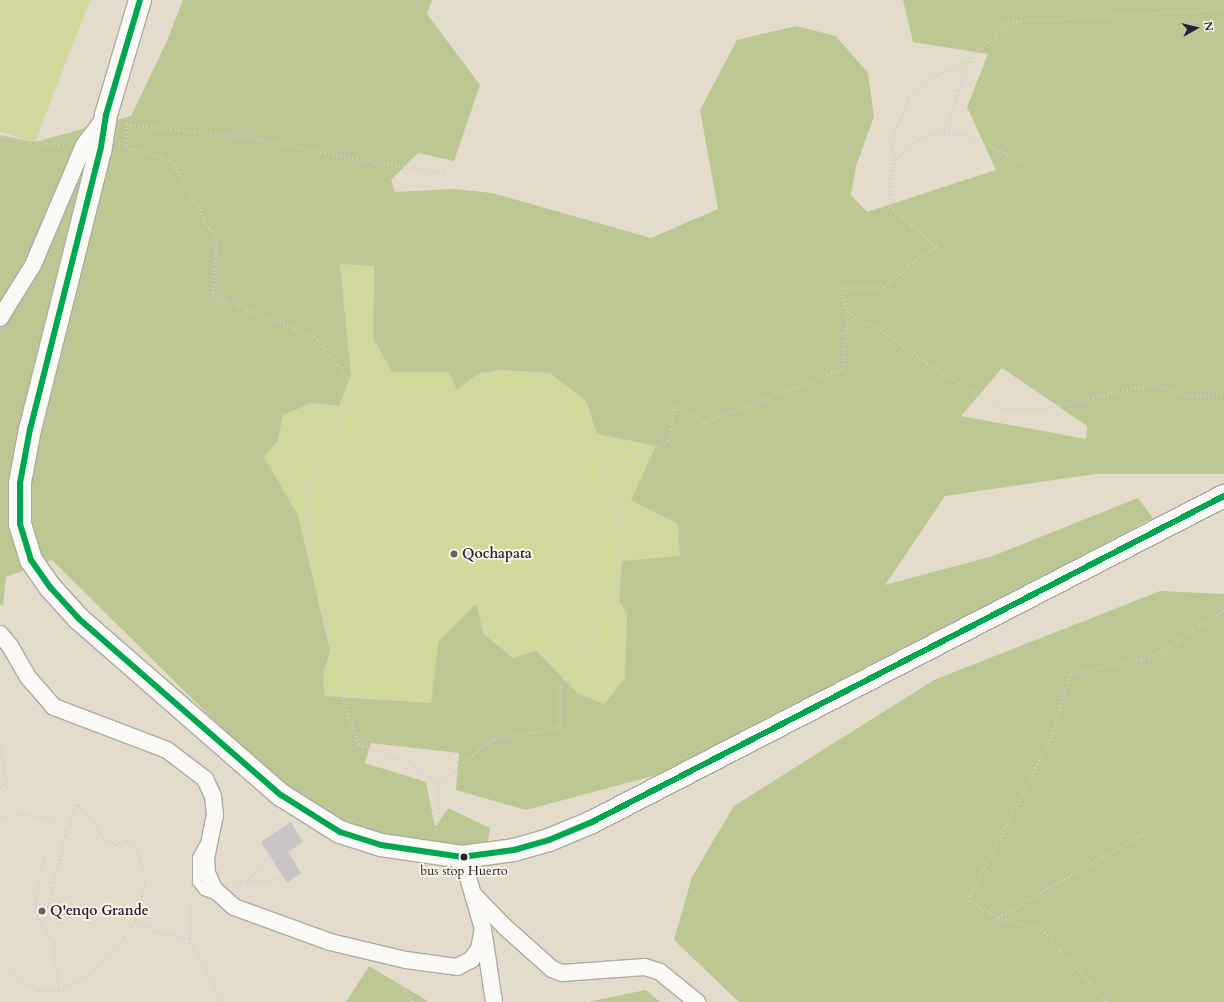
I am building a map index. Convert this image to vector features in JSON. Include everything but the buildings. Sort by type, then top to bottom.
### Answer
[{"type":"highway","points":[[140,0],[106,115],[100,151],[30,429],[20,483],[20,524],[31,560],[50,587],[79,619],[281,795],[340,832],[381,845],[462,857],[514,850],[592,822],[1224,496]]},
{"type":"street","points":[[0,318],[33,265],[84,145],[106,115]]},
{"type":"street","points":[[0,634],[10,646],[35,686],[54,706],[167,750],[205,779],[213,796],[214,828],[206,858],[207,874],[214,889],[234,907],[330,942],[390,956],[457,967],[465,965],[479,949],[483,929]]},
{"type":"street","points":[[462,857],[483,929],[494,1002]]},
{"type":"street","points":[[473,894],[515,937],[552,969],[562,973],[645,967],[660,972],[697,1002]]},
{"type":"path","points":[[997,22],[1024,19],[1224,9]]},
{"type":"path","points":[[894,163],[892,146],[895,131],[909,99],[925,81],[950,70],[1008,24],[1024,19]]},
{"type":"path","points":[[942,133],[972,54]]},
{"type":"path","points":[[106,115],[127,124],[254,138],[344,158],[446,172]]},
{"type":"path","points":[[127,124],[126,147],[172,160],[217,240],[213,296],[315,336],[353,384],[309,486],[306,528],[342,694],[359,744],[409,762],[439,784]]},
{"type":"path","points":[[425,852],[435,840],[439,817],[439,784],[490,740],[560,727],[560,687],[614,600],[625,542],[606,471],[668,441],[675,406],[704,422],[842,369],[848,312],[840,288],[884,288],[912,263],[937,247],[890,206],[891,175],[894,163],[896,159],[922,137],[942,133],[965,135],[1026,163]]},
{"type":"path","points":[[0,136],[43,144],[84,145]]},
{"type":"path","points":[[848,312],[881,330],[938,371],[1004,410],[1040,409],[1154,384],[1192,396],[1224,393]]},
{"type":"path","points":[[342,411],[366,428],[378,446],[377,476]]},
{"type":"path","points":[[1108,1002],[1042,930],[998,918],[968,900],[1051,737],[1070,674],[1156,655],[1224,610]]},
{"type":"path","points":[[0,742],[7,781],[0,789]]},
{"type":"path","points":[[0,965],[38,990],[59,991],[88,974],[120,944],[135,920],[145,882],[141,860],[132,840],[116,844],[104,840],[88,814],[77,805],[65,836],[49,906],[34,908]]},
{"type":"path","points":[[0,818],[18,814],[48,817],[54,823]]},
{"type":"path","points":[[998,918],[1145,833]]},
{"type":"path","points":[[44,857],[34,908],[54,945],[59,991]]},
{"type":"path","points":[[247,882],[261,863],[270,857]]},
{"type":"path","points":[[242,881],[247,882],[266,878],[273,880],[282,876]]},
{"type":"path","points":[[192,894],[190,938],[222,1002]]},
{"type":"path","points":[[135,920],[150,926],[153,931],[190,938]]},
{"type":"path","points":[[390,956],[389,967],[413,1002]]},
{"type":"green space","points":[[0,0],[90,0],[35,142],[0,132]]},
{"type":"green space","points":[[183,0],[432,0],[427,14],[480,85],[454,161],[418,153],[391,180],[395,192],[454,189],[492,193],[651,238],[718,209],[700,110],[737,40],[796,26],[836,36],[868,73],[874,117],[856,166],[851,195],[867,212],[996,170],[967,107],[988,54],[913,42],[903,0],[1224,0],[1224,474],[1095,474],[945,496],[885,585],[993,556],[1138,498],[1153,518],[675,770],[526,810],[456,790],[459,753],[371,743],[365,763],[426,782],[435,827],[448,808],[490,828],[487,847],[409,845],[322,813],[244,750],[52,560],[6,577],[3,605],[0,605],[0,135],[35,142],[131,116],[167,41]],"holes":[[[340,264],[374,266],[373,338],[392,372],[449,372],[457,390],[478,374],[501,370],[550,373],[586,401],[597,434],[656,446],[631,500],[678,524],[680,556],[622,561],[619,601],[627,614],[625,678],[604,704],[577,693],[536,650],[513,658],[484,634],[476,604],[438,642],[431,703],[325,696],[323,676],[330,650],[298,515],[264,457],[278,440],[283,415],[312,403],[339,406],[351,375]],[[1002,368],[1087,426],[1086,439],[961,416]]]},
{"type":"green space","points":[[340,264],[374,265],[373,338],[392,372],[450,372],[457,390],[478,374],[501,370],[550,373],[586,401],[597,434],[656,446],[679,524],[680,556],[619,601],[627,614],[625,678],[604,704],[577,693],[536,650],[513,658],[484,634],[476,605],[438,642],[431,703],[325,696],[323,676],[330,649],[298,515],[264,457],[278,440],[283,415],[312,403],[351,375]]},
{"type":"green space","points":[[1160,591],[1224,594],[1224,1002],[739,1002],[674,940],[692,877],[734,806],[934,680]]},
{"type":"green space","points":[[369,966],[426,1000],[427,1002],[346,1002]]},
{"type":"green space","points":[[646,990],[660,1002],[587,1002]]},
{"type":"transit line","points":[[140,0],[106,115],[100,151],[30,429],[20,483],[20,524],[31,560],[50,587],[79,619],[281,795],[340,832],[381,845],[462,857],[514,850],[549,840],[592,822],[1224,496]]},
{"type":"place","name":"Qochapata","points":[[454,554]]},
{"type":"place","name":"bus stop Huerto","points":[[464,857]]},
{"type":"place","name":"Q'enqo Grande","points":[[42,911]]}]
